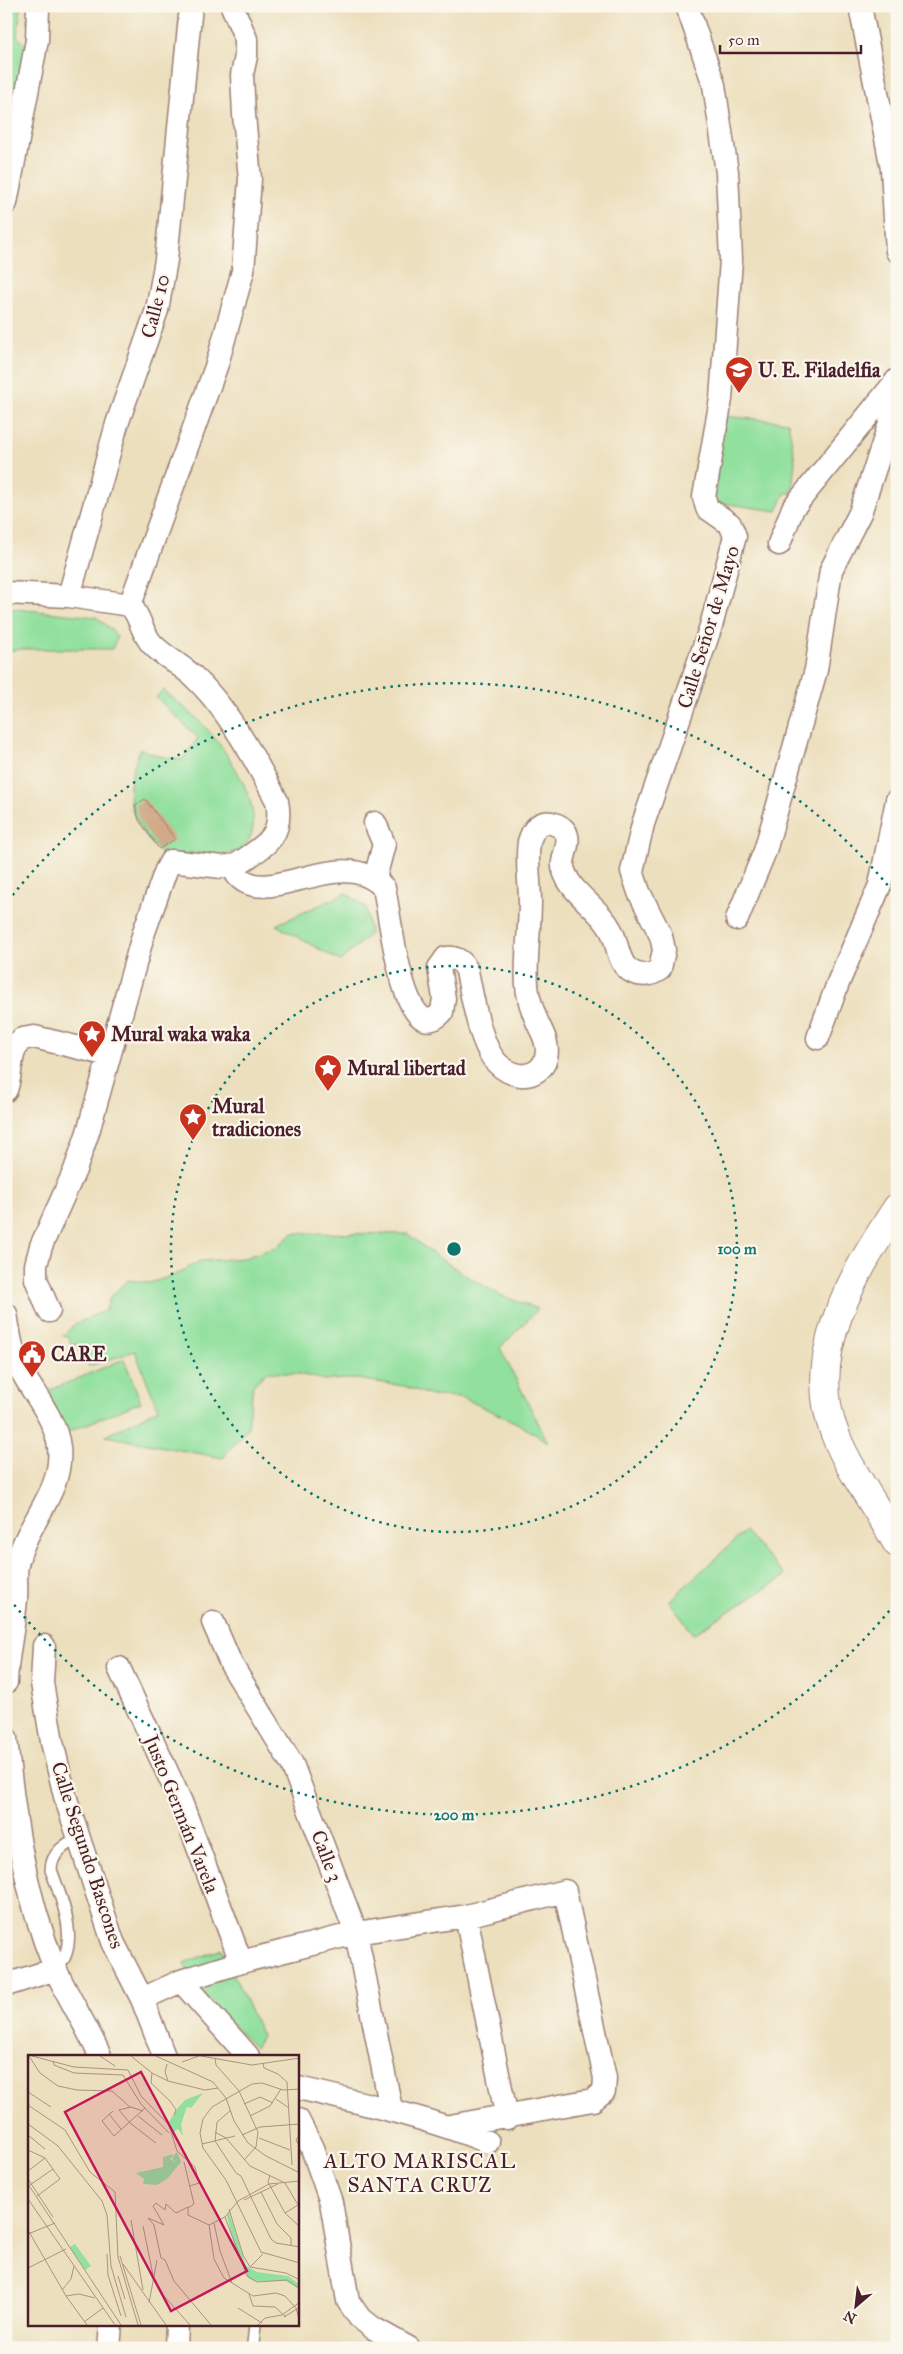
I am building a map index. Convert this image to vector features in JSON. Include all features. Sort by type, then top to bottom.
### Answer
[{"type":"street","points":[[6,203],[37,40],[38,6]]},
{"type":"street","name":"Calle 10","points":[[69,596],[118,424],[157,310],[166,260],[191,6]]},
{"type":"street","points":[[130,605],[217,364],[243,271],[250,179],[242,75],[246,56],[246,39],[232,6]]},
{"type":"street","name":"Calle Señor de Mayo","points":[[375,878],[384,888],[403,985],[416,1012],[425,1020],[432,1020],[442,1012],[444,998],[439,968],[446,958],[461,961],[468,972],[488,1050],[498,1064],[511,1072],[523,1075],[534,1073],[546,1061],[548,1051],[531,1006],[527,985],[530,902],[528,855],[530,839],[535,829],[542,823],[549,822],[565,831],[568,838],[563,869],[567,880],[601,915],[611,930],[620,959],[628,969],[637,974],[648,975],[660,969],[664,950],[661,936],[639,892],[632,870],[642,824],[711,626],[735,536],[730,524],[707,508],[704,497],[722,391],[732,260],[727,172],[714,85],[687,6]]},
{"type":"street","points":[[860,6],[892,169],[897,251]]},
{"type":"street","points":[[778,544],[793,508],[897,380]]},
{"type":"street","points":[[737,919],[765,851],[816,670],[831,570],[860,513],[897,402]]},
{"type":"street","points":[[6,594],[69,596],[130,605],[136,612],[144,635],[197,680],[218,705],[277,800],[279,821],[274,836],[265,846],[236,865],[222,867],[171,861],[144,932],[75,1170],[49,1223],[36,1265],[36,1279],[48,1311]]},
{"type":"street","points":[[818,1038],[838,983],[880,885],[897,800]]},
{"type":"street","points":[[236,865],[237,875],[247,884],[253,886],[276,884],[311,875],[345,871],[363,873],[375,878],[384,844],[375,823]]},
{"type":"street","points":[[6,1090],[11,1077],[14,1050],[22,1039],[34,1038],[109,1055]]},
{"type":"street","points":[[897,1208],[865,1257],[843,1302],[831,1335],[827,1371],[827,1402],[834,1432],[897,1543]]},
{"type":"street","points":[[6,1314],[11,1346],[17,1362],[42,1406],[59,1447],[54,1485],[48,1502],[23,1547],[17,1565],[16,1600],[7,1654],[6,1682]]},
{"type":"street","name":"Calle 3","points":[[213,1622],[231,1664],[292,1764],[356,1933],[392,2109]]},
{"type":"street","name":"Calle Segundo Bascones","points":[[44,1646],[42,1683],[52,1742],[65,1796],[113,1942],[142,1999],[164,2055]]},
{"type":"street","name":"Justo Germán Varela","points":[[119,1668],[181,1802],[241,1962]]},
{"type":"street","points":[[6,1738],[24,1874],[35,1912],[56,1969],[99,2055]]},
{"type":"street","points":[[142,1999],[181,1981],[241,1962],[356,1933],[466,1916],[565,1891],[603,2066],[606,2086],[604,2091],[593,2100],[507,2118],[450,2126]]},
{"type":"street","points":[[466,1916],[507,2118]]},
{"type":"street","points":[[6,1985],[56,1969]]},
{"type":"street","points":[[181,1981],[247,2055]]},
{"type":"street","points":[[299,2088],[392,2109],[450,2126],[488,2142]]},
{"type":"street","points":[[299,2122],[312,2148],[331,2202],[348,2302],[359,2317],[373,2328],[409,2348]]},
{"type":"street","points":[[109,2348],[110,2326]]},
{"type":"street","points":[[176,2348],[177,2326]]},
{"type":"lane","points":[[56,1969],[65,1956],[68,1932],[65,1911],[51,1870],[51,1863],[56,1854],[65,1845],[79,1836]]},
{"type":"lane","points":[[253,2344],[255,2326]]},
{"type":"green space","points":[[6,6],[21,6],[17,36],[33,52],[6,194]]},
{"type":"green space","points":[[722,416],[788,422],[795,460],[792,493],[785,493],[777,511],[714,502]]},
{"type":"green space","points":[[6,608],[96,617],[114,632],[117,638],[112,649],[23,649],[6,651]]},
{"type":"green space","points":[[163,690],[191,713],[215,738],[244,784],[253,818],[252,833],[244,846],[238,850],[207,857],[166,859],[144,833],[137,821],[130,796],[134,767],[140,749],[159,756],[182,760],[198,738],[156,697]]},
{"type":"green space","points":[[346,893],[366,908],[370,934],[340,961],[276,925]]},
{"type":"green space","points":[[293,1233],[408,1234],[433,1254],[472,1279],[502,1296],[538,1309],[500,1348],[548,1442],[517,1423],[461,1397],[432,1396],[404,1386],[356,1379],[325,1380],[299,1374],[267,1372],[253,1385],[248,1427],[223,1458],[105,1436],[158,1409],[135,1351],[89,1366],[77,1345],[72,1345],[68,1336],[63,1336],[75,1324],[106,1310],[110,1297],[128,1280],[150,1283],[175,1275],[200,1261],[244,1258],[277,1247]]},
{"type":"green space","points":[[124,1359],[141,1402],[65,1433],[48,1391]]},
{"type":"green space","points":[[745,1531],[785,1576],[693,1634],[669,1601]]},
{"type":"green space","points":[[222,1949],[262,2036],[255,2048],[198,1989],[184,1963]]},
{"type":"building","points":[[145,799],[175,839],[159,849],[139,820],[135,805]]},
{"type":"place","name":"U. E. Filadelfia","points":[[739,394]]},
{"type":"place","name":"Mural waka waka","points":[[92,1058]]},
{"type":"place","name":"Mural libertad","points":[[328,1092]]},
{"type":"place","name":"Mural tradiciones","points":[[193,1141]]},
{"type":"place","name":"CARE","points":[[32,1378]]},
{"type":"district","name":"ALTO MARISCAL SANTA CRUZ","points":[[420,2173]]}]
